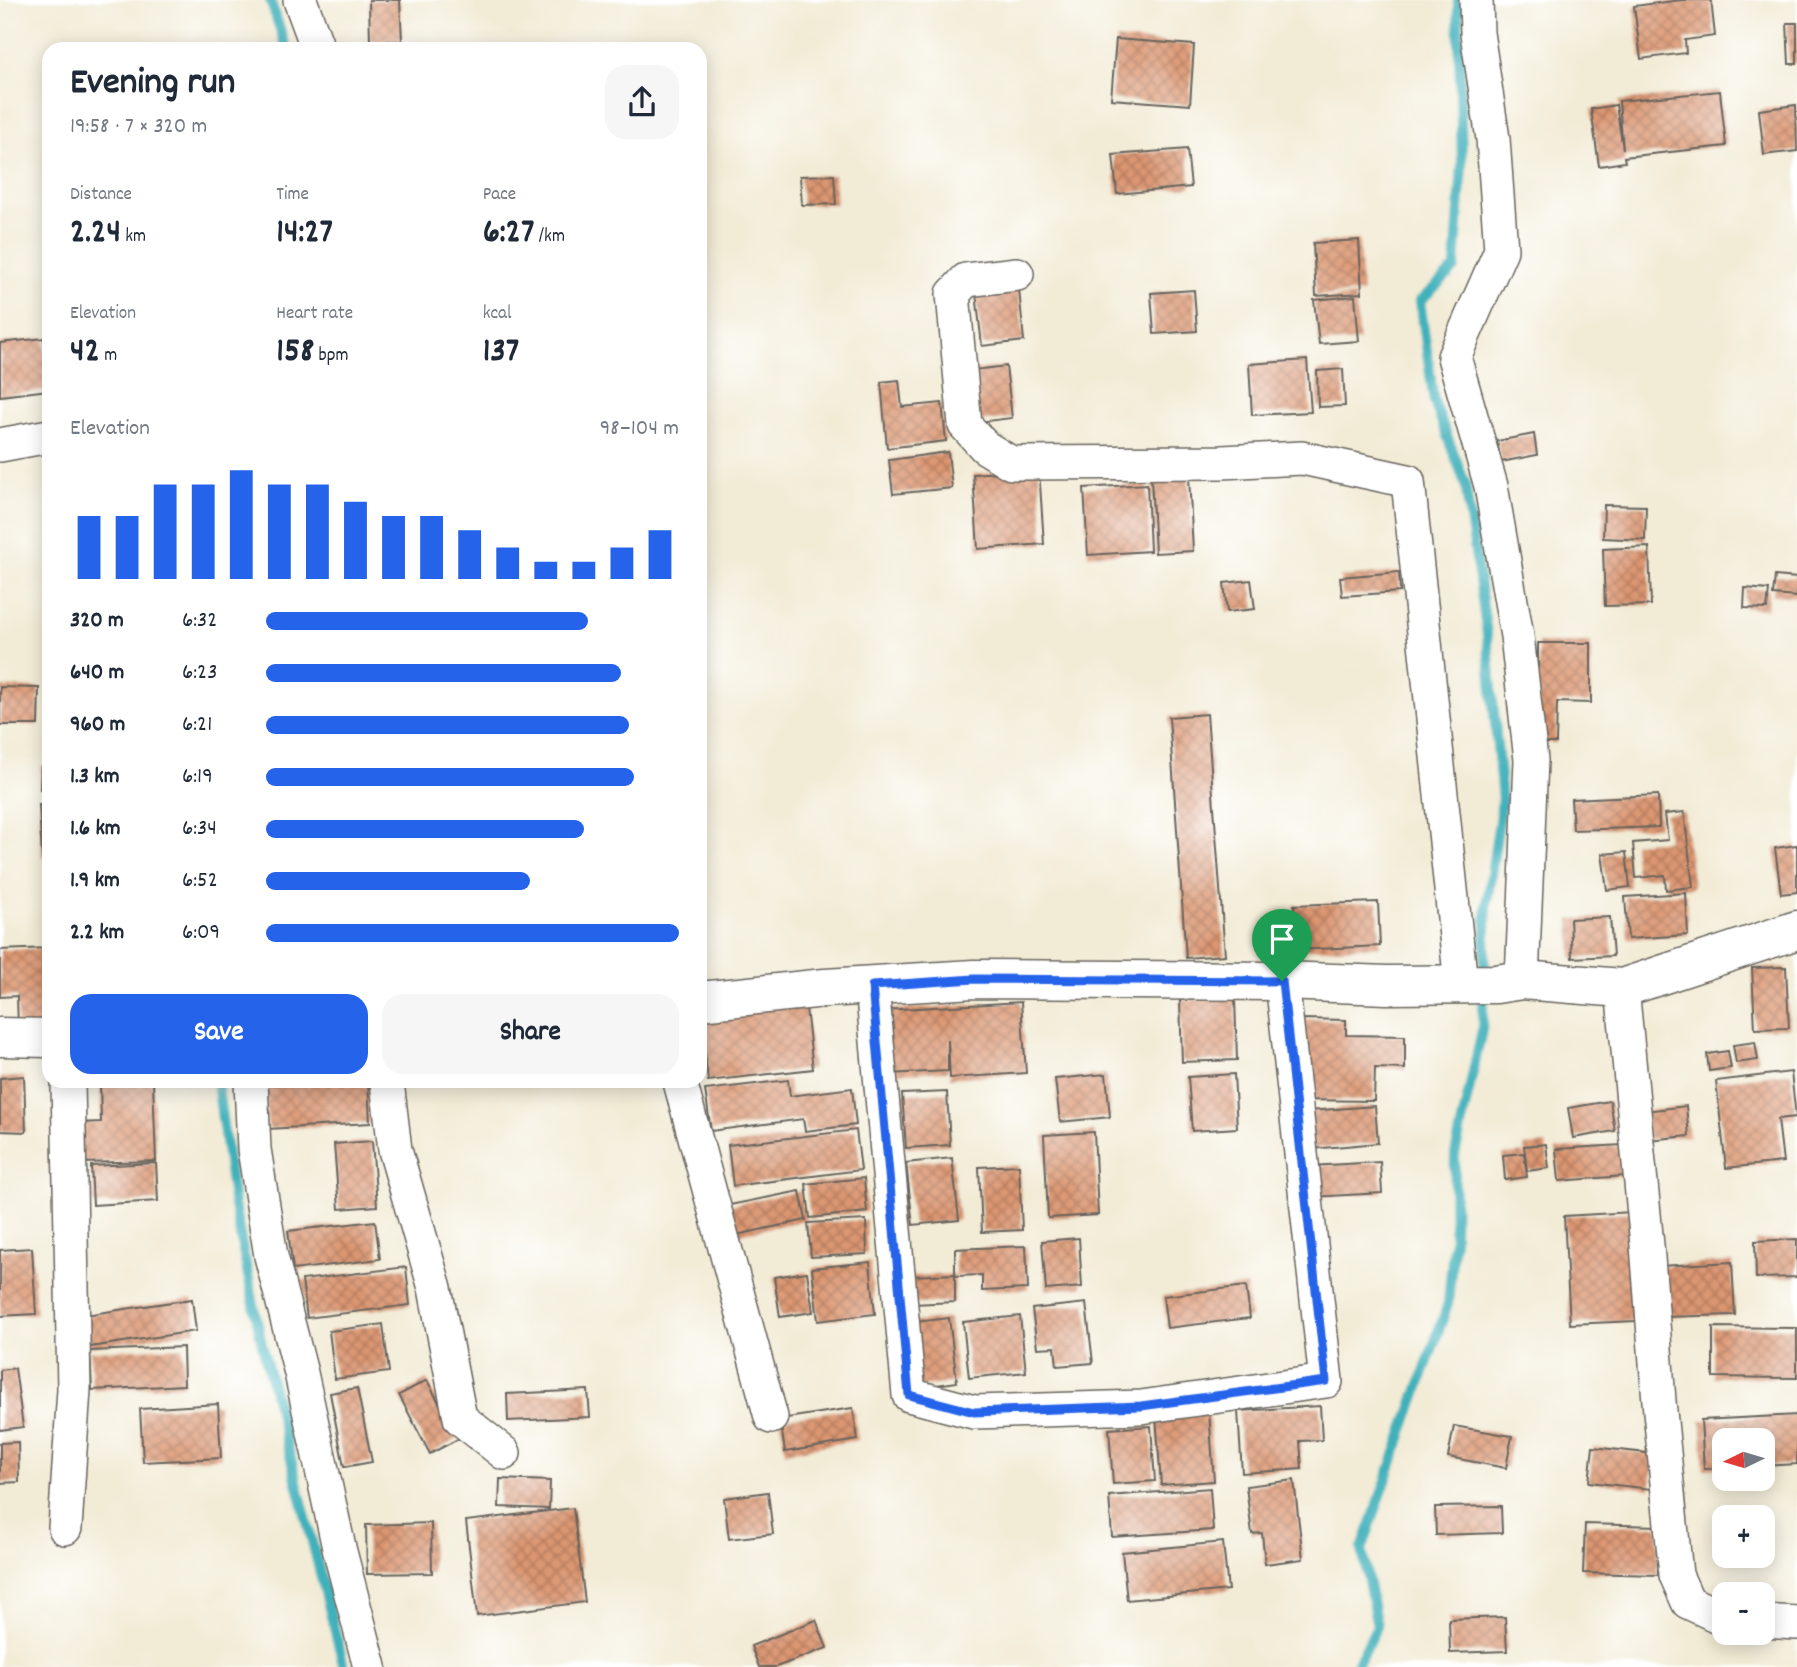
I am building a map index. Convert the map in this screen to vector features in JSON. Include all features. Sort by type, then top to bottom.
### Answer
[{"type":"street","points":[[300,0],[315,42]]},
{"type":"street","points":[[1476,0],[1477,33],[1493,139],[1502,250],[1454,357],[1491,486],[1517,636],[1531,760],[1493,983]]},
{"type":"street","points":[[1017,274],[966,280],[953,294],[965,425],[985,447],[1010,463],[1222,462],[1302,458],[1408,481],[1493,983]]},
{"type":"street","points":[[0,445],[42,437]]},
{"type":"street","points":[[707,1001],[825,988],[974,979],[1282,981],[1387,985],[1493,983],[1622,988],[1797,930]]},
{"type":"street","points":[[872,986],[909,1395],[974,1412],[1141,1406],[1326,1381],[1282,981]]},
{"type":"street","points":[[1622,988],[1676,1575],[1688,1602],[1712,1613]]},
{"type":"street","points":[[0,1037],[42,1038]]},
{"type":"street","points":[[65,1528],[74,1388],[68,1088]]},
{"type":"street","points":[[251,1088],[254,1149],[271,1256],[302,1373],[339,1548],[370,1667]]},
{"type":"street","points":[[388,1088],[395,1150],[435,1288],[460,1418],[504,1453]]},
{"type":"street","points":[[683,1088],[771,1417]]},
{"type":"street","points":[[1775,1622],[1797,1623]]},
{"type":"building","points":[[369,0],[400,0],[402,41],[370,42]]},
{"type":"building","points":[[1681,0],[1711,0],[1715,36],[1685,40],[1686,53],[1641,59],[1634,6]]},
{"type":"building","points":[[1787,23],[1797,23],[1797,64],[1789,64]]},
{"type":"building","points":[[1116,39],[1194,45],[1190,105],[1111,99]]},
{"type":"building","points":[[1720,91],[1726,146],[1624,157],[1625,162],[1599,166],[1591,109],[1616,105],[1623,149],[1619,101]]},
{"type":"building","points":[[1796,105],[1797,151],[1764,155],[1759,110]]},
{"type":"building","points":[[1187,149],[1191,187],[1117,194],[1113,155]]},
{"type":"building","points":[[834,175],[836,204],[802,205],[800,176]]},
{"type":"building","points":[[1359,240],[1362,293],[1316,296],[1313,243]]},
{"type":"building","points":[[1019,289],[1024,341],[982,346],[976,293]]},
{"type":"building","points":[[1194,290],[1197,331],[1154,334],[1151,293]]},
{"type":"building","points":[[1355,296],[1359,341],[1319,344],[1314,300]]},
{"type":"building","points":[[42,338],[42,391],[0,396],[0,343]]},
{"type":"building","points":[[1307,360],[1311,412],[1252,415],[1249,364]]},
{"type":"building","points":[[1006,366],[1012,418],[979,422],[973,370]]},
{"type":"building","points":[[1343,369],[1345,406],[1318,407],[1317,371]]},
{"type":"building","points":[[899,380],[902,407],[942,403],[946,441],[887,448],[881,382]]},
{"type":"building","points":[[1534,434],[1537,455],[1501,462],[1497,441]]},
{"type":"building","points":[[948,452],[952,488],[893,494],[889,460]]},
{"type":"building","points":[[1039,469],[1044,544],[978,549],[973,474]]},
{"type":"building","points":[[1189,476],[1193,551],[1155,553],[1151,478]]},
{"type":"building","points":[[1147,484],[1150,551],[1088,555],[1084,488]]},
{"type":"building","points":[[1604,505],[1646,506],[1645,540],[1603,538]]},
{"type":"building","points":[[1649,547],[1651,605],[1605,606],[1603,549]]},
{"type":"building","points":[[1399,572],[1400,592],[1342,596],[1340,577]]},
{"type":"building","points":[[1775,576],[1797,578],[1797,597],[1773,595]]},
{"type":"building","points":[[1251,580],[1255,609],[1227,612],[1224,583]]},
{"type":"building","points":[[1745,588],[1769,590],[1767,609],[1744,608]]},
{"type":"building","points":[[1538,643],[1591,643],[1591,703],[1557,702],[1556,743],[1538,743]]},
{"type":"building","points":[[0,687],[39,688],[38,725],[0,725]]},
{"type":"building","points":[[1207,714],[1225,955],[1186,958],[1169,717]]},
{"type":"building","points":[[41,766],[42,789],[40,789]]},
{"type":"building","points":[[1658,795],[1659,827],[1573,830],[1571,799]]},
{"type":"building","points":[[39,805],[42,805],[42,857]]},
{"type":"building","points":[[1684,812],[1693,887],[1666,890],[1665,875],[1636,878],[1633,843],[1668,840],[1665,814]]},
{"type":"building","points":[[1797,845],[1797,892],[1781,894],[1775,848]]},
{"type":"building","points":[[1626,852],[1630,887],[1607,890],[1602,854]]},
{"type":"building","points":[[1686,893],[1688,935],[1628,939],[1625,897]]},
{"type":"building","points":[[1378,902],[1380,946],[1296,950],[1294,905]]},
{"type":"building","points":[[1610,917],[1613,956],[1572,958],[1570,919]]},
{"type":"building","points":[[42,948],[42,1028],[18,1029],[17,996],[0,997],[0,950]]},
{"type":"building","points":[[1786,967],[1789,1028],[1755,1029],[1752,968]]},
{"type":"building","points":[[1235,998],[1237,1060],[1182,1062],[1180,1000]]},
{"type":"building","points":[[805,999],[813,1069],[708,1081],[707,1010]]},
{"type":"building","points":[[1021,1002],[1026,1073],[950,1078],[948,1040],[948,1071],[887,1074],[884,1010]]},
{"type":"building","points":[[1302,1019],[1346,1020],[1346,1035],[1405,1036],[1405,1069],[1375,1068],[1374,1101],[1301,1100]]},
{"type":"building","points":[[1755,1042],[1758,1060],[1736,1063],[1733,1045]]},
{"type":"building","points":[[1728,1051],[1731,1068],[1709,1071],[1707,1054]]},
{"type":"building","points":[[1791,1072],[1796,1117],[1778,1119],[1783,1162],[1726,1168],[1716,1081]]},
{"type":"building","points":[[1106,1074],[1110,1117],[1060,1122],[1055,1079]]},
{"type":"building","points":[[1234,1074],[1237,1128],[1192,1131],[1188,1077]]},
{"type":"building","points":[[24,1076],[26,1132],[0,1131],[0,1078]]},
{"type":"building","points":[[788,1080],[790,1096],[852,1088],[856,1125],[805,1131],[803,1119],[711,1131],[705,1090]]},
{"type":"building","points":[[100,1088],[153,1088],[156,1161],[80,1163],[79,1123],[101,1122]]},
{"type":"building","points":[[265,1088],[368,1088],[370,1123],[268,1129]]},
{"type":"building","points":[[947,1092],[950,1145],[906,1148],[902,1094]]},
{"type":"building","points":[[1610,1101],[1615,1131],[1573,1138],[1568,1108]]},
{"type":"building","points":[[1375,1106],[1378,1143],[1312,1149],[1309,1111]]},
{"type":"building","points":[[1686,1106],[1689,1136],[1648,1140],[1644,1111]]},
{"type":"building","points":[[856,1130],[861,1170],[733,1186],[728,1145]]},
{"type":"building","points":[[1094,1132],[1098,1215],[1048,1218],[1044,1135]]},
{"type":"building","points":[[372,1141],[377,1206],[339,1209],[334,1144]]},
{"type":"building","points":[[1546,1144],[1549,1168],[1527,1171],[1524,1146]]},
{"type":"building","points":[[1622,1145],[1624,1176],[1559,1181],[1556,1149]]},
{"type":"building","points":[[1524,1153],[1527,1177],[1505,1180],[1503,1155]]},
{"type":"building","points":[[952,1158],[959,1220],[913,1225],[906,1163]]},
{"type":"building","points":[[1380,1162],[1382,1193],[1312,1197],[1310,1166]]},
{"type":"building","points":[[156,1163],[158,1201],[93,1205],[91,1166]]},
{"type":"building","points":[[1019,1165],[1022,1230],[982,1232],[979,1167]]},
{"type":"building","points":[[864,1178],[867,1212],[810,1218],[806,1184]]},
{"type":"building","points":[[800,1191],[806,1220],[736,1235],[730,1205]]},
{"type":"building","points":[[1632,1212],[1636,1321],[1570,1324],[1564,1216]]},
{"type":"building","points":[[866,1220],[867,1254],[811,1257],[808,1223]]},
{"type":"building","points":[[375,1221],[380,1259],[293,1270],[288,1231]]},
{"type":"building","points":[[1079,1238],[1082,1287],[1046,1290],[1042,1241]]},
{"type":"building","points":[[1797,1239],[1797,1277],[1756,1278],[1755,1241]]},
{"type":"building","points":[[1026,1246],[1028,1289],[982,1291],[982,1275],[955,1276],[955,1249]]},
{"type":"building","points":[[32,1248],[36,1314],[0,1316],[0,1250]]},
{"type":"building","points":[[870,1262],[875,1314],[818,1321],[812,1268]]},
{"type":"building","points":[[1732,1262],[1735,1315],[1663,1317],[1660,1266]]},
{"type":"building","points":[[406,1267],[410,1305],[307,1318],[302,1280]]},
{"type":"building","points":[[807,1272],[813,1312],[780,1317],[774,1277]]},
{"type":"building","points":[[955,1274],[955,1302],[913,1304],[912,1276]]},
{"type":"building","points":[[1246,1286],[1250,1318],[1167,1328],[1163,1296]]},
{"type":"building","points":[[192,1299],[196,1331],[90,1347],[85,1315]]},
{"type":"building","points":[[1086,1303],[1093,1363],[1057,1366],[1055,1347],[1037,1348],[1032,1309]]},
{"type":"building","points":[[1020,1316],[1026,1372],[969,1378],[963,1322]]},
{"type":"building","points":[[949,1318],[957,1382],[916,1388],[907,1323]]},
{"type":"building","points":[[383,1324],[389,1372],[335,1379],[329,1331]]},
{"type":"building","points":[[1713,1327],[1797,1328],[1797,1378],[1713,1377]]},
{"type":"building","points":[[183,1347],[184,1385],[92,1390],[90,1351]]},
{"type":"building","points":[[15,1368],[23,1427],[0,1430],[0,1370]]},
{"type":"building","points":[[427,1380],[458,1439],[430,1454],[399,1395]]},
{"type":"building","points":[[357,1388],[372,1462],[344,1467],[330,1393]]},
{"type":"building","points":[[588,1390],[590,1417],[508,1421],[507,1394]]},
{"type":"building","points":[[218,1404],[221,1458],[143,1462],[140,1409]]},
{"type":"building","points":[[1320,1406],[1322,1440],[1300,1441],[1302,1469],[1242,1473],[1238,1411]]},
{"type":"building","points":[[853,1408],[858,1440],[785,1452],[780,1419]]},
{"type":"building","points":[[1209,1411],[1214,1481],[1161,1485],[1156,1415]]},
{"type":"building","points":[[1797,1415],[1797,1464],[1775,1465],[1775,1428],[1712,1428],[1712,1469],[1704,1469],[1701,1420]]},
{"type":"building","points":[[1151,1426],[1155,1481],[1113,1484],[1109,1429]]},
{"type":"building","points":[[1454,1426],[1512,1436],[1506,1468],[1448,1457]]},
{"type":"building","points":[[18,1442],[19,1482],[0,1483],[0,1443]]},
{"type":"building","points":[[1593,1447],[1655,1454],[1651,1489],[1589,1482]]},
{"type":"building","points":[[500,1479],[550,1481],[549,1509],[499,1507]]},
{"type":"building","points":[[1294,1480],[1303,1559],[1265,1564],[1262,1533],[1252,1534],[1246,1486]]},
{"type":"building","points":[[1210,1488],[1213,1530],[1112,1537],[1109,1496]]},
{"type":"building","points":[[768,1492],[773,1534],[729,1539],[724,1498]]},
{"type":"building","points":[[1501,1506],[1502,1533],[1436,1535],[1435,1507]]},
{"type":"building","points":[[573,1508],[585,1602],[477,1616],[466,1521]]},
{"type":"building","points":[[431,1523],[432,1573],[367,1574],[366,1525]]},
{"type":"building","points":[[1585,1524],[1659,1526],[1658,1575],[1583,1573]]},
{"type":"building","points":[[1223,1542],[1228,1590],[1127,1600],[1122,1552]]},
{"type":"building","points":[[1505,1617],[1507,1651],[1450,1653],[1449,1619]]},
{"type":"building","points":[[816,1620],[827,1648],[776,1667],[759,1667],[751,1646]]},
{"type":"waterway","points":[[270,0],[285,42]]},
{"type":"waterway","points":[[1356,1667],[1377,1626],[1362,1549],[1448,1304],[1454,1238],[1455,1155],[1482,1030],[1487,902],[1502,801],[1487,634],[1465,483],[1434,402],[1420,301],[1455,268],[1462,165],[1458,0]]},
{"type":"waterway","points":[[218,1088],[234,1205],[262,1345],[344,1667]]},
{"type":"route","points":[[974,979],[1282,981],[1326,1381],[1141,1406],[974,1412],[909,1395],[872,986],[974,979]]}]
